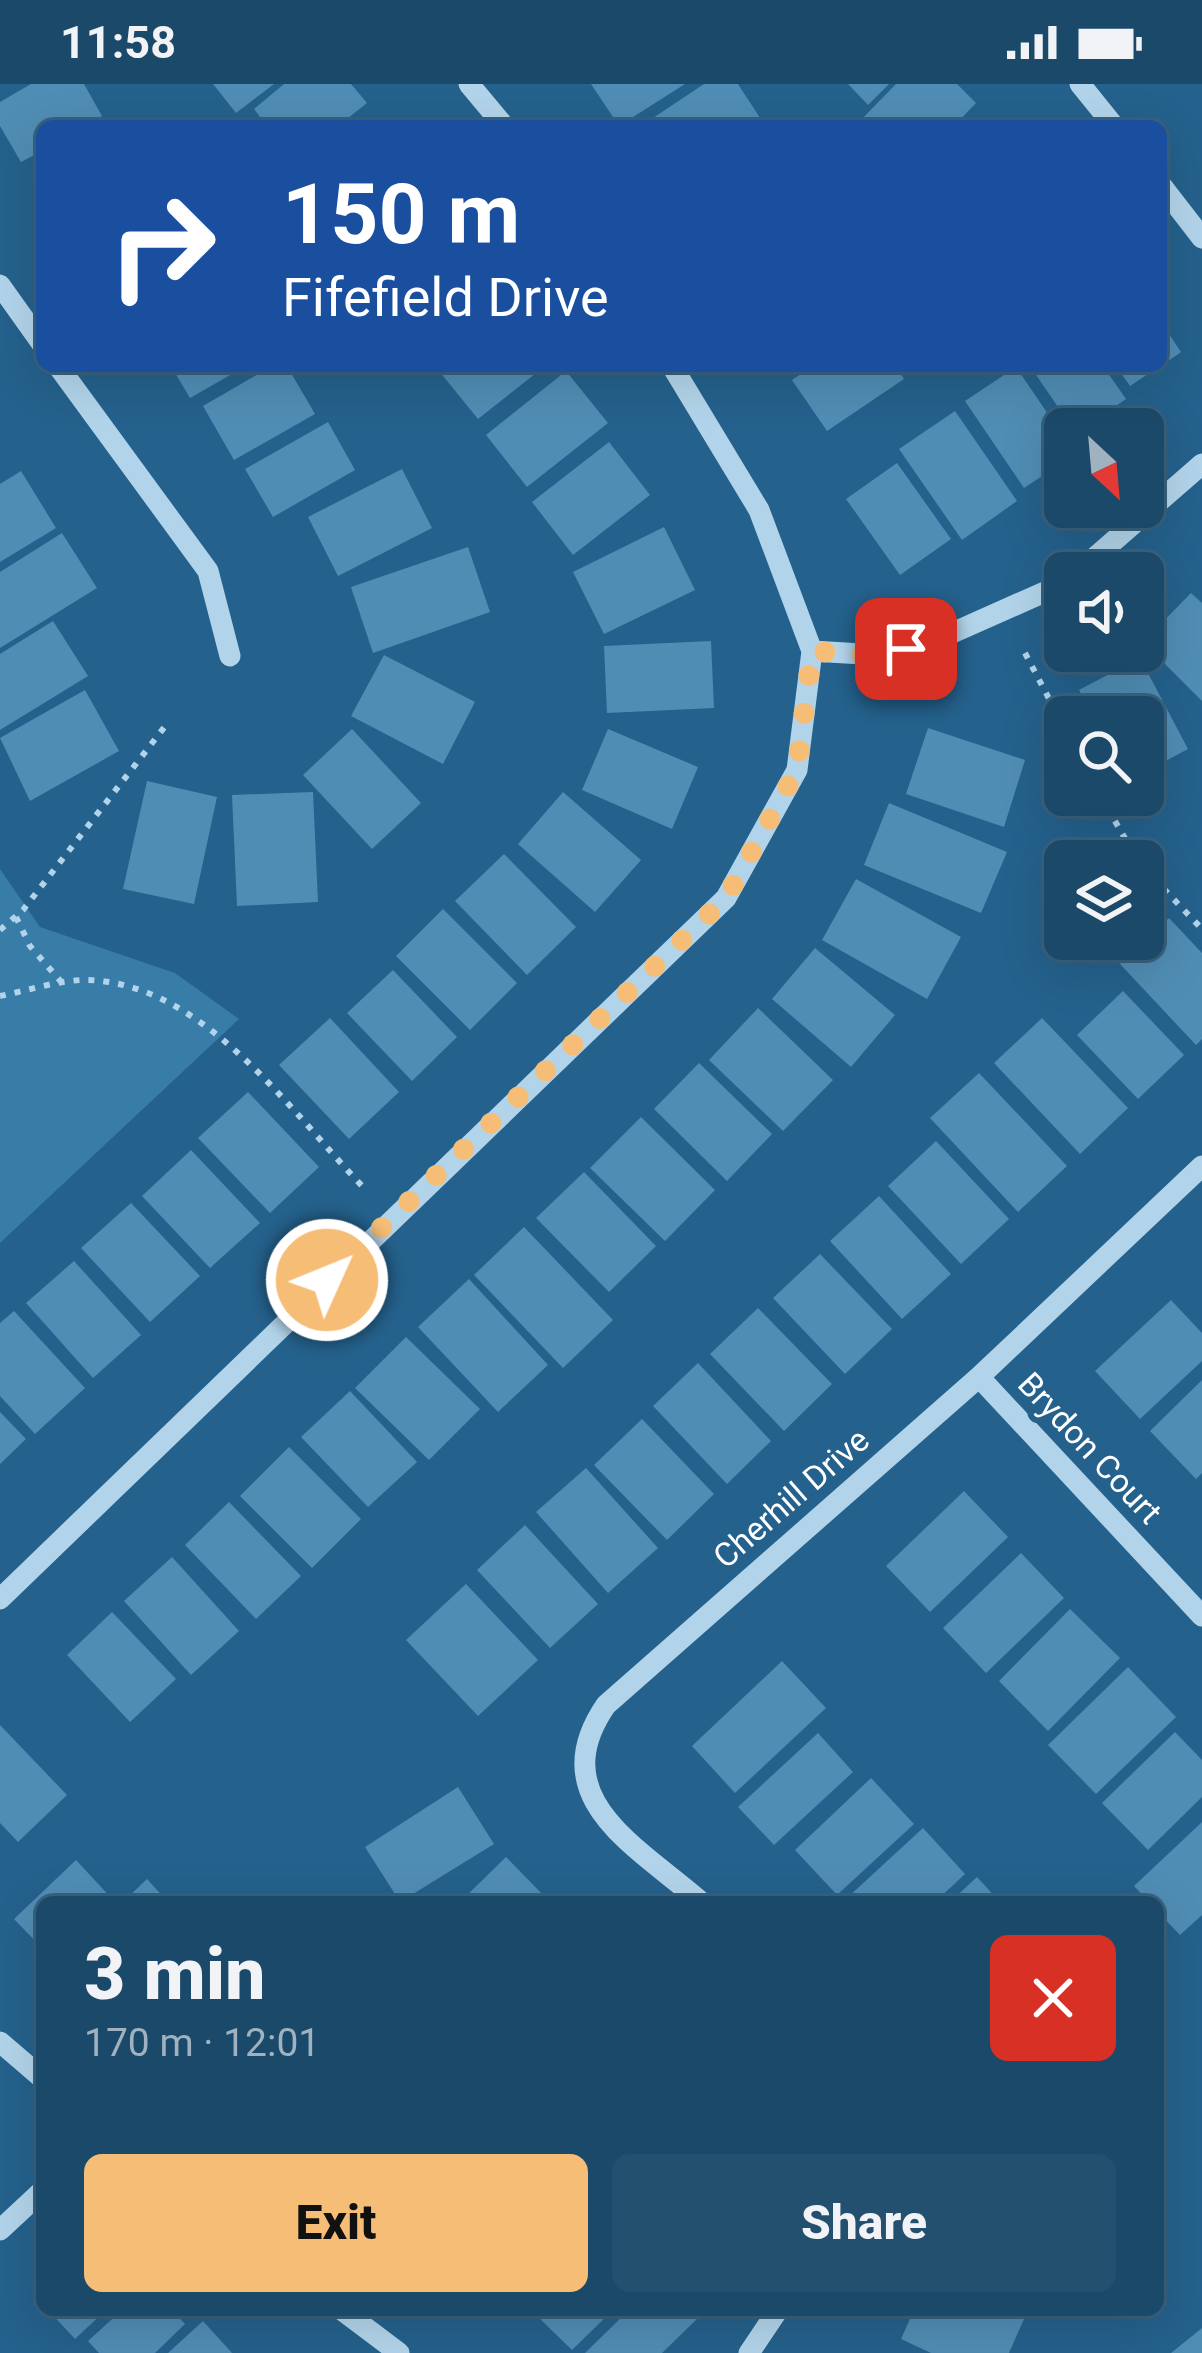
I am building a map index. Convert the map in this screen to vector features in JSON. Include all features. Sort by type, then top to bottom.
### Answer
[{"type":"street","points":[[470,84],[499,120]]},
{"type":"street","points":[[1080,84],[1109,120]]},
{"type":"street","points":[[1167,192],[1202,238]]},
{"type":"street","points":[[0,285],[36,336]]},
{"type":"street","points":[[62,372],[208,572],[230,656]]},
{"type":"street","points":[[0,1599],[726,898],[797,770],[812,651],[759,510],[677,372]]},
{"type":"street","points":[[1101,552],[1202,464]]},
{"type":"street","points":[[812,651],[879,656],[932,642],[1044,592]]},
{"type":"street","name":"Cherhill Drive","points":[[693,1896],[605,1817],[582,1781],[588,1731],[605,1705],[979,1377],[1202,1166]]},
{"type":"street","name":"Brydon Court","points":[[979,1377],[1202,1616]]},
{"type":"street","points":[[0,2042],[36,2073]]},
{"type":"street","points":[[0,2230],[36,2197]]},
{"type":"street","points":[[349,2316],[398,2353]]},
{"type":"street","points":[[749,2353],[774,2316]]},
{"type":"path","points":[[1025,653],[1048,696]]},
{"type":"path","points":[[0,931],[16,917],[166,725]]},
{"type":"path","points":[[1164,889],[1202,929]]},
{"type":"path","points":[[16,917],[30,946],[63,984]]},
{"type":"path","points":[[0,996],[82,980],[154,991],[205,1022],[364,1188]]},
{"type":"shaded area","points":[[0,869],[40,927],[175,973],[239,1019],[0,1243]]},
{"type":"building","points":[[31,84],[84,84],[102,116],[36,120],[36,154],[21,162],[0,126],[0,102]]},
{"type":"building","points":[[213,84],[274,84],[236,113]]},
{"type":"building","points":[[284,84],[351,84],[367,103],[346,120],[262,120],[254,109]]},
{"type":"building","points":[[591,84],[685,84],[628,120],[615,120]]},
{"type":"building","points":[[704,84],[738,84],[761,120],[650,120]]},
{"type":"building","points":[[848,84],[889,84],[868,105]]},
{"type":"building","points":[[896,84],[957,84],[976,103],[960,120],[861,120]]},
{"type":"building","points":[[1167,331],[1181,352],[1167,362]]},
{"type":"building","points":[[175,372],[236,372],[190,398]]},
{"type":"building","points":[[262,372],[290,372],[315,414],[234,460],[203,406]]},
{"type":"building","points":[[440,372],[537,372],[478,419]]},
{"type":"building","points":[[565,372],[608,423],[527,487],[486,435]]},
{"type":"building","points":[[804,372],[900,372],[904,379],[827,431],[792,380]]},
{"type":"building","points":[[1008,372],[1019,372],[1044,408],[1044,475],[1024,488],[965,401]]},
{"type":"building","points":[[1034,372],[1107,372],[1126,399],[1113,408],[1059,408]]},
{"type":"building","points":[[1120,372],[1151,372],[1130,386]]},
{"type":"building","points":[[955,411],[1017,501],[962,540],[899,449]]},
{"type":"building","points":[[328,422],[355,470],[273,517],[245,469]]},
{"type":"building","points":[[609,442],[650,495],[573,555],[532,502]]},
{"type":"building","points":[[897,463],[951,539],[900,575],[846,499]]},
{"type":"building","points":[[402,469],[432,528],[338,576],[308,517]]},
{"type":"building","points":[[21,471],[56,528],[0,562],[0,484]]},
{"type":"building","points":[[664,527],[695,590],[604,634],[573,572]]},
{"type":"building","points":[[62,533],[97,588],[0,648],[0,572]]},
{"type":"building","points":[[468,547],[490,612],[373,653],[351,587]]},
{"type":"building","points":[[1191,593],[1202,603],[1202,701],[1164,663],[1164,621]]},
{"type":"building","points":[[53,621],[88,676],[0,730],[0,654]]},
{"type":"building","points":[[711,641],[714,708],[607,713],[604,646]]},
{"type":"building","points":[[384,655],[475,702],[443,764],[351,716]]},
{"type":"building","points":[[1113,672],[1147,672],[1160,696],[1082,696],[1079,690]]},
{"type":"building","points":[[85,690],[119,751],[30,801],[0,738]]},
{"type":"building","points":[[1164,704],[1188,749],[1164,762]]},
{"type":"building","points":[[928,728],[1025,760],[1004,827],[906,794]]},
{"type":"building","points":[[352,729],[421,803],[372,849],[303,775]]},
{"type":"building","points":[[608,729],[698,767],[672,829],[582,790]]},
{"type":"building","points":[[147,781],[217,797],[194,904],[123,889]]},
{"type":"building","points":[[313,792],[318,902],[237,906],[232,795]]},
{"type":"building","points":[[563,792],[641,860],[595,912],[518,844]]},
{"type":"building","points":[[889,803],[1007,852],[981,913],[864,865]]},
{"type":"building","points":[[504,854],[576,927],[527,975],[455,901]]},
{"type":"building","points":[[856,879],[961,937],[927,999],[822,940]]},
{"type":"building","points":[[443,909],[517,983],[470,1030],[396,956]]},
{"type":"building","points":[[1169,918],[1202,953],[1202,1039],[1196,1045],[1120,964],[1164,960],[1164,923]]},
{"type":"building","points":[[815,948],[895,1015],[851,1067],[772,999]]},
{"type":"building","points":[[393,970],[457,1037],[412,1081],[347,1013]]},
{"type":"building","points":[[1123,991],[1184,1055],[1138,1099],[1077,1035]]},
{"type":"building","points":[[758,1008],[833,1080],[783,1131],[709,1060]]},
{"type":"building","points":[[330,1018],[399,1092],[349,1139],[279,1065]]},
{"type":"building","points":[[1042,1018],[1128,1108],[1080,1154],[994,1063]]},
{"type":"building","points":[[699,1063],[772,1134],[727,1181],[654,1109]]},
{"type":"building","points":[[979,1073],[1067,1166],[1018,1212],[930,1118]]},
{"type":"building","points":[[248,1092],[319,1167],[270,1213],[198,1138]]},
{"type":"building","points":[[641,1117],[715,1190],[665,1241],[590,1168]]},
{"type":"building","points":[[936,1141],[1009,1219],[961,1264],[888,1186]]},
{"type":"building","points":[[191,1150],[260,1223],[210,1268],[142,1196]]},
{"type":"building","points":[[584,1172],[656,1246],[609,1292],[536,1218]]},
{"type":"building","points":[[879,1196],[951,1274],[902,1319],[830,1241]]},
{"type":"building","points":[[131,1203],[200,1276],[150,1322],[81,1248]]},
{"type":"building","points":[[524,1227],[613,1320],[563,1368],[474,1275]]},
{"type":"building","points":[[820,1254],[892,1329],[845,1374],[773,1298]]},
{"type":"building","points":[[74,1261],[141,1335],[93,1378],[26,1303]]},
{"type":"building","points":[[469,1279],[548,1365],[498,1412],[418,1327]]},
{"type":"building","points":[[1171,1300],[1202,1333],[1202,1361],[1140,1419],[1095,1371]]},
{"type":"building","points":[[758,1308],[832,1384],[784,1431],[710,1354]]},
{"type":"building","points":[[14,1311],[85,1388],[35,1434],[0,1396],[0,1323]]},
{"type":"building","points":[[406,1337],[480,1409],[429,1460],[355,1388]]},
{"type":"building","points":[[698,1363],[771,1441],[727,1484],[653,1406]]},
{"type":"building","points":[[1202,1380],[1202,1473],[1196,1479],[1150,1431]]},
{"type":"building","points":[[350,1391],[417,1462],[368,1507],[301,1437]]},
{"type":"building","points":[[0,1412],[26,1439],[0,1464]]},
{"type":"building","points":[[642,1419],[714,1494],[667,1540],[594,1465]]},
{"type":"building","points":[[289,1447],[361,1519],[312,1568],[240,1496]]},
{"type":"building","points":[[586,1468],[658,1548],[608,1593],[536,1512]]},
{"type":"building","points":[[964,1491],[1008,1537],[930,1612],[886,1566]]},
{"type":"building","points":[[229,1502],[301,1576],[256,1619],[185,1545]]},
{"type":"building","points":[[525,1525],[598,1604],[550,1648],[477,1570]]},
{"type":"building","points":[[1021,1553],[1064,1598],[986,1673],[943,1628]]},
{"type":"building","points":[[172,1557],[239,1631],[191,1675],[124,1601]]},
{"type":"building","points":[[466,1584],[538,1660],[478,1716],[406,1640]]},
{"type":"building","points":[[1070,1609],[1120,1658],[1048,1731],[999,1681]]},
{"type":"building","points":[[112,1612],[176,1679],[130,1722],[67,1655]]},
{"type":"building","points":[[782,1661],[826,1708],[735,1793],[692,1746]]},
{"type":"building","points":[[1128,1667],[1176,1717],[1096,1794],[1048,1745]]},
{"type":"building","points":[[0,1725],[67,1795],[18,1842],[0,1823]]},
{"type":"building","points":[[1175,1732],[1202,1760],[1202,1797],[1148,1850],[1102,1803]]},
{"type":"building","points":[[818,1733],[853,1772],[774,1845],[738,1807]]},
{"type":"building","points":[[871,1778],[914,1824],[837,1895],[795,1850]]},
{"type":"building","points":[[458,1787],[494,1844],[410,1896],[396,1896],[365,1847]]},
{"type":"building","points":[[1202,1822],[1202,1915],[1180,1935],[1164,1918],[1164,1896],[1143,1896],[1134,1886]]},
{"type":"building","points":[[923,1828],[965,1874],[941,1896],[849,1896]]},
{"type":"building","points":[[506,1857],[544,1896],[466,1896]]},
{"type":"building","points":[[76,1860],[109,1896],[38,1896]]},
{"type":"building","points":[[977,1877],[994,1896],[956,1896]]},
{"type":"building","points":[[147,1879],[163,1896],[129,1896]]},
{"type":"building","points":[[36,1898],[36,1942],[14,1919]]},
{"type":"building","points":[[54,2316],[100,2316],[75,2339]]},
{"type":"building","points":[[115,2316],[178,2316],[185,2324],[155,2353],[99,2353],[88,2341]]},
{"type":"building","points":[[537,2316],[607,2316],[572,2350]]},
{"type":"building","points":[[623,2316],[698,2318],[662,2353],[585,2353]]},
{"type":"building","points":[[911,2316],[1024,2319],[1009,2353],[931,2353],[901,2339]]},
{"type":"building","points":[[203,2321],[232,2353],[168,2353]]},
{"type":"building","points":[[1202,2328],[1202,2353],[1171,2353]]},
{"type":"route","points":[[327,1280],[726,898],[797,770],[812,651],[879,656],[906,649]]}]
